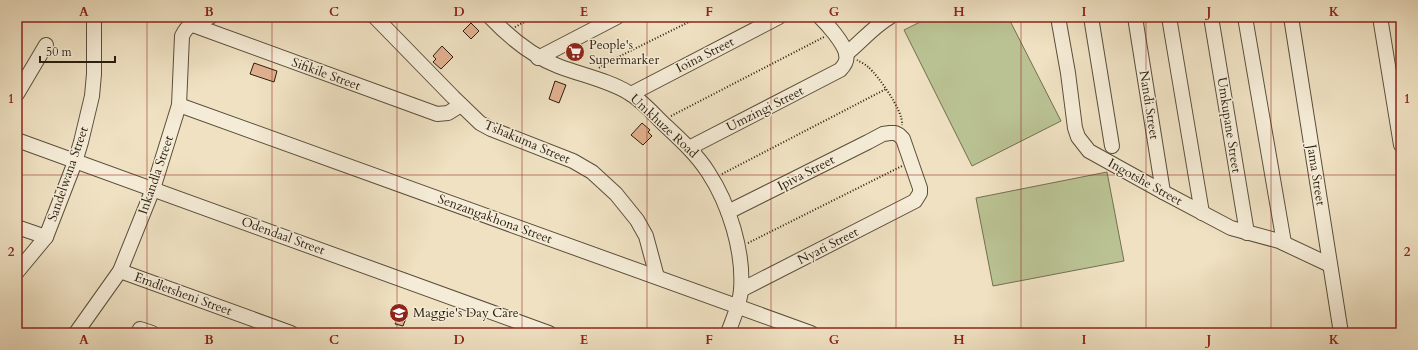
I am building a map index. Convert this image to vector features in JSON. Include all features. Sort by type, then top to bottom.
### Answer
[{"type":"street","name":"Sandelwana Street","points":[[17,272],[46,237],[75,162],[92,96],[94,74],[94,17]]},
{"type":"street","points":[[190,24],[210,17]]},
{"type":"street","name":"Tshakuma Street","points":[[375,17],[480,123],[491,129],[573,161],[592,172],[616,194],[637,220],[646,236],[657,277]]},
{"type":"street","name":"Umkhuze Road","points":[[490,17],[505,32],[538,58],[619,88],[630,94],[662,121],[700,160],[722,197],[728,212],[741,263],[741,290],[738,306],[728,333]]},
{"type":"street","points":[[538,58],[617,17]]},
{"type":"street","name":"Ioina Street","points":[[630,94],[779,17]]},
{"type":"street","points":[[820,17],[843,46],[846,54],[883,21],[890,17]]},
{"type":"street","name":"Ingotshe Street","points":[[1058,17],[1068,73],[1075,128],[1078,137],[1089,151],[1232,228],[1247,233],[1268,237],[1284,243],[1330,265]]},
{"type":"street","points":[[1092,17],[1112,146]]},
{"type":"street","name":"Nandi Street","points":[[1135,17],[1163,192]]},
{"type":"street","points":[[1169,17],[1202,213]]},
{"type":"street","name":"Umkupane Street","points":[[1211,17],[1247,233]]},
{"type":"street","points":[[1245,17],[1284,243]]},
{"type":"street","name":"Jama Street","points":[[1292,17],[1341,333]]},
{"type":"street","points":[[1380,17],[1401,145]]},
{"type":"street","name":"Inkandla Street","points":[[76,333],[120,271],[153,189],[179,105],[182,36],[190,24]]},
{"type":"street","name":"Sifikile Street","points":[[190,24],[437,114],[448,113],[461,105]]},
{"type":"street","points":[[17,94],[46,45]]},
{"type":"street","name":"Umzingi Street","points":[[689,148],[840,70],[844,65],[846,54]]},
{"type":"street","name":"Senzangakhona Street","points":[[179,105],[811,333]]},
{"type":"street","name":"Ipiva Street","points":[[728,212],[883,134],[895,133],[899,136]]},
{"type":"street","points":[[899,136],[903,139],[911,161]]},
{"type":"street","name":"Odendaal Street","points":[[17,140],[549,333]]},
{"type":"street","name":"Nyati Street","points":[[741,290],[915,202],[920,193],[920,188],[911,161]]},
{"type":"street","points":[[17,227],[46,237]]},
{"type":"street","name":"Emdletsheni Street","points":[[120,271],[291,333]]},
{"type":"street","points":[[138,333],[140,329],[152,333]]},
{"type":"path","points":[[505,32],[534,17]]},
{"type":"path","points":[[587,76],[610,61],[699,17]]},
{"type":"path","points":[[662,121],[833,32]]},
{"type":"path","points":[[846,54],[868,67],[890,93],[903,119],[899,136]]},
{"type":"path","points":[[712,179],[886,89]]},
{"type":"path","points":[[738,248],[911,161]]},
{"type":"green space","points":[[930,17],[1008,17],[1061,121],[972,166],[904,30]]},
{"type":"green space","points":[[1107,172],[1124,261],[993,286],[976,198]]},
{"type":"building","points":[[471,23],[479,31],[471,39],[463,31]]},
{"type":"building","points":[[442,46],[453,57],[441,69],[433,62],[436,59],[433,56]]},
{"type":"building","points":[[254,63],[277,71],[274,82],[250,74]]},
{"type":"building","points":[[555,81],[566,85],[559,103],[549,99]]},
{"type":"building","points":[[642,123],[650,130],[648,132],[652,136],[643,145],[631,135]]},
{"type":"building","points":[[399,316],[406,318],[403,326],[395,324]]},
{"type":"place","name":"People's Supermarker","points":[[575,52]]},
{"type":"place","name":"Maggie's Day Care","points":[[399,313]]}]
